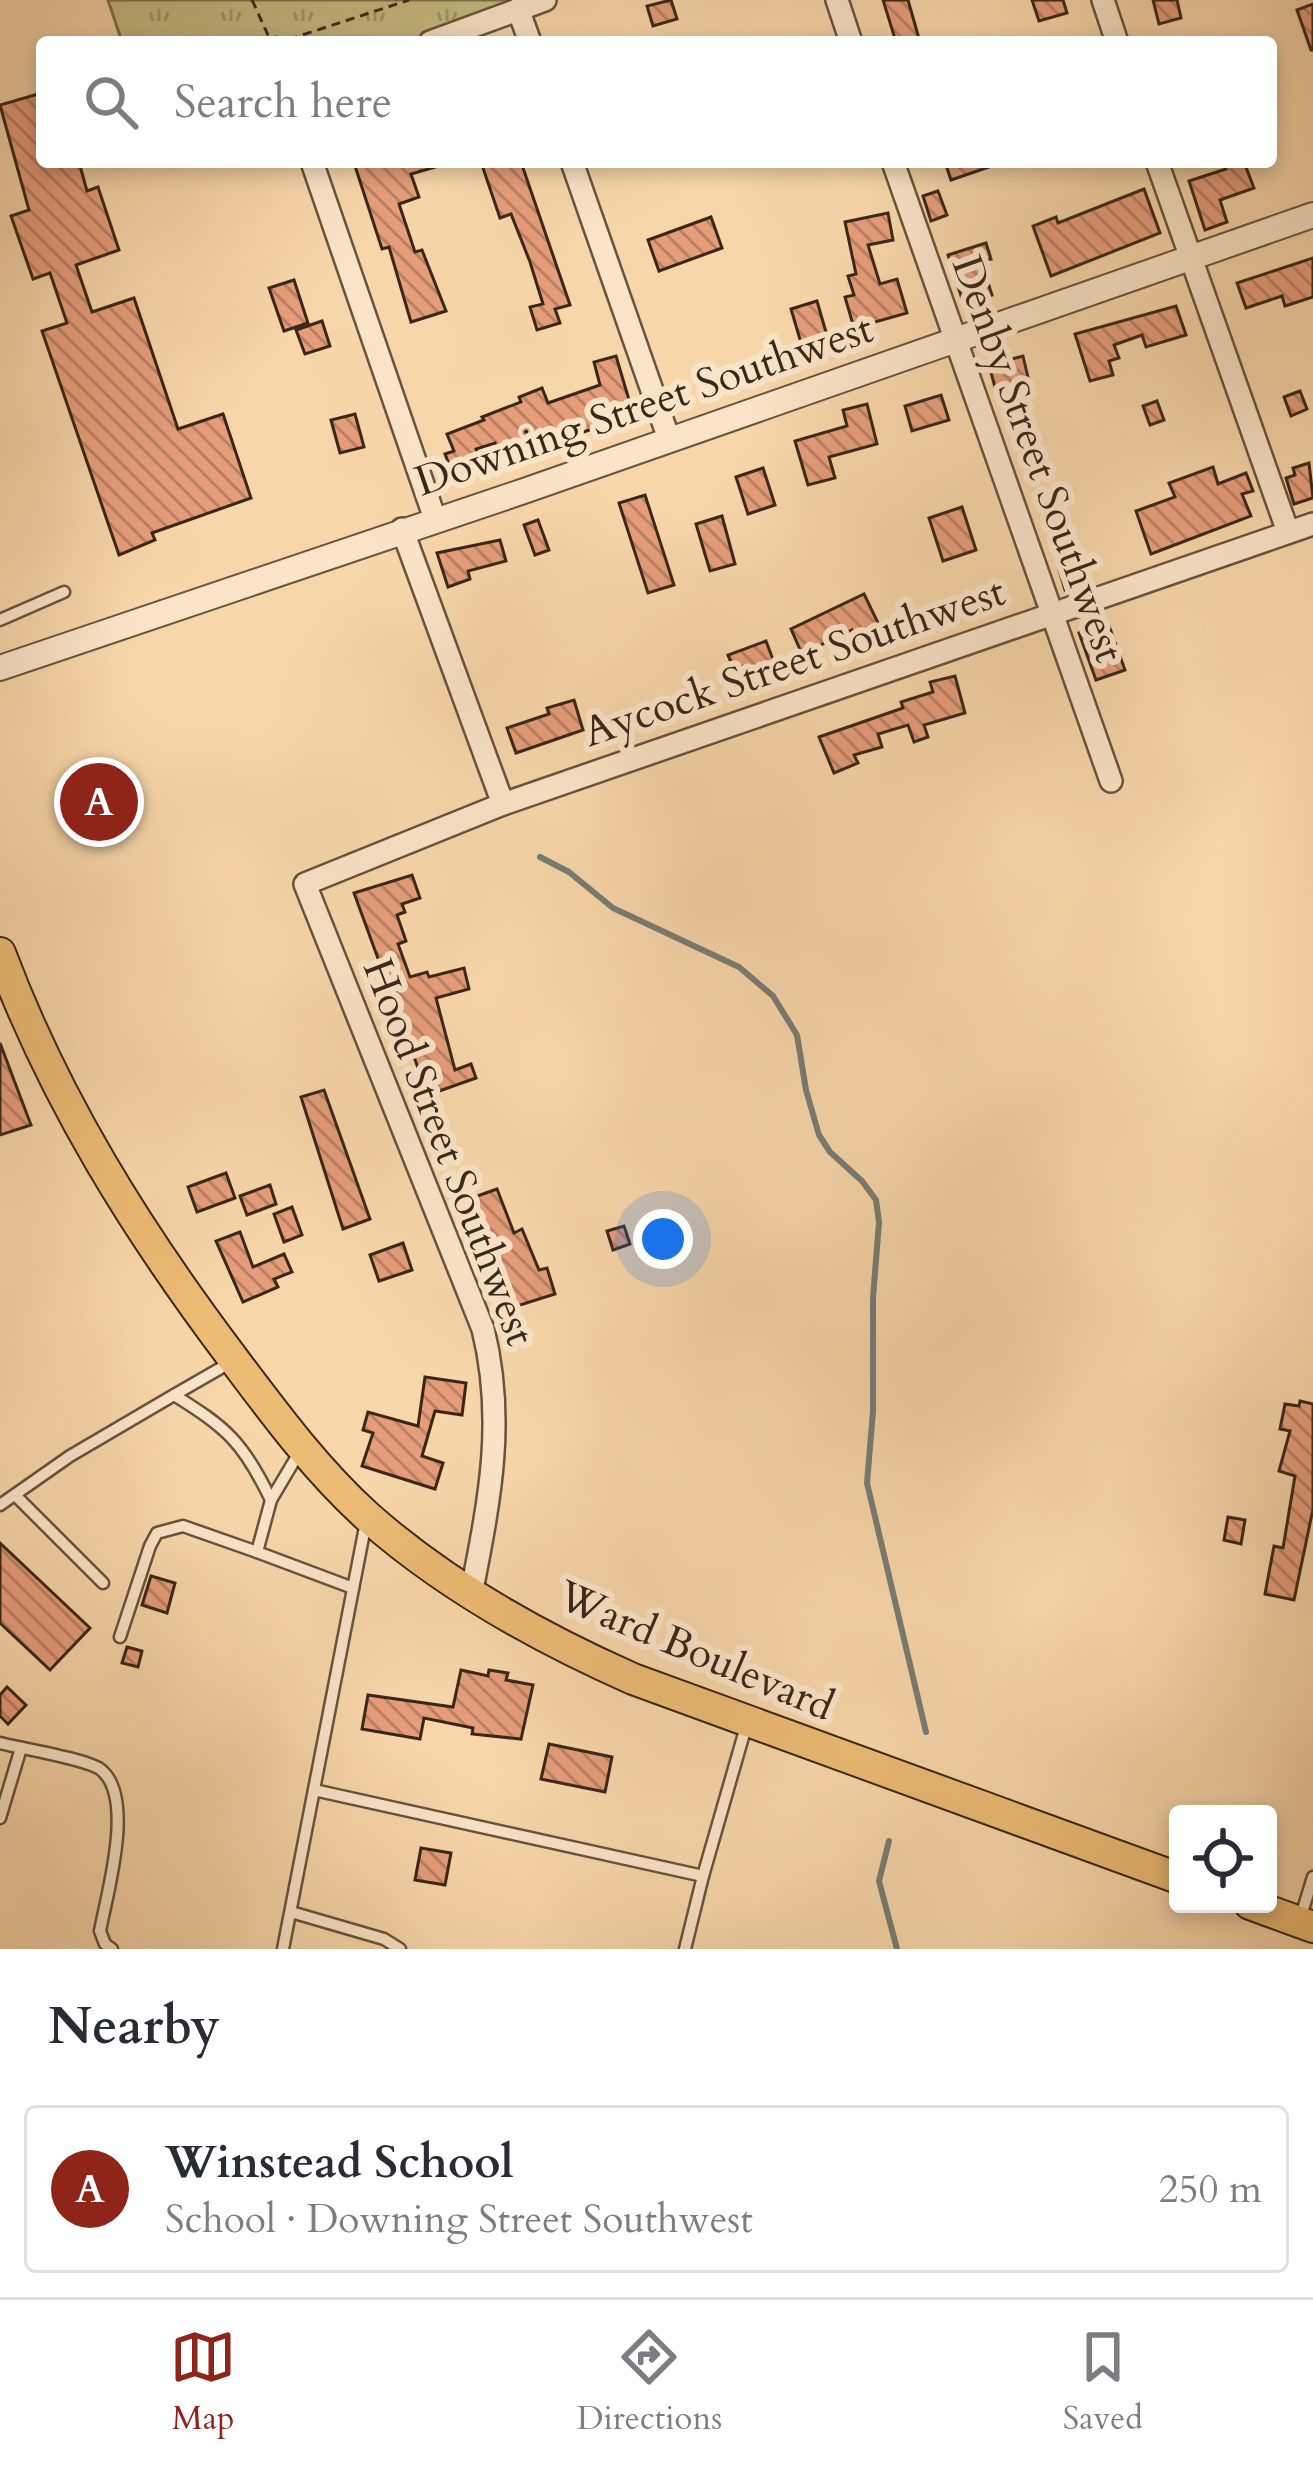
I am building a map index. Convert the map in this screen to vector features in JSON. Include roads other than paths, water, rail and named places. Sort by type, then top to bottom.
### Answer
[{"type":"main road","name":"Ward Boulevard","points":[[0,953],[73,1118],[139,1226],[302,1447],[368,1516],[472,1594],[562,1647],[747,1722],[1169,1875]]},
{"type":"main road","points":[[1275,1913],[1306,1924]]},
{"type":"street","points":[[446,36],[545,0]]},
{"type":"street","points":[[837,0],[849,36]]},
{"type":"street","points":[[1102,0],[1115,36]]},
{"type":"street","points":[[518,9],[528,36]]},
{"type":"street","points":[[314,168],[435,519]]},
{"type":"street","points":[[574,168],[669,439]]},
{"type":"street","name":"Denby Street Southwest","points":[[894,168],[1111,782]]},
{"type":"street","points":[[1159,168],[1288,532]]},
{"type":"street","name":"Downing Street Southwest","points":[[3,659],[435,519],[1313,215]]},
{"type":"street","name":"Aycock Street Southwest","points":[[305,884],[503,804],[1313,524]]},
{"type":"street","points":[[402,529],[503,804]]},
{"type":"street","name":"Hood Street Southwest","points":[[305,884],[483,1329],[490,1359],[494,1471],[472,1594]]},
{"type":"lane","points":[[0,620],[64,592]]},
{"type":"lane","points":[[0,1505],[70,1456],[234,1360]]},
{"type":"lane","points":[[173,1394],[224,1426],[251,1458],[272,1500]]},
{"type":"lane","points":[[257,1552],[272,1500],[302,1447]]},
{"type":"lane","points":[[15,1495],[104,1583]]},
{"type":"lane","points":[[284,1949],[368,1516]]},
{"type":"lane","points":[[120,1637],[158,1533],[183,1526],[353,1588]]},
{"type":"lane","points":[[685,1949],[747,1722]]},
{"type":"lane","points":[[0,1743],[99,1768],[114,1789],[120,1811],[100,1931],[105,1945],[112,1949]]},
{"type":"lane","points":[[0,1818],[21,1748]]},
{"type":"lane","points":[[314,1790],[704,1876]]},
{"type":"lane","points":[[1306,1924],[1313,1877]]},
{"type":"lane","points":[[291,1912],[400,1949]]},
{"type":"waterway","points":[[540,857],[569,872],[613,908],[739,967],[773,996],[797,1035],[819,1135],[876,1200],[873,1411],[867,1483],[926,1732]]},
{"type":"waterway","points":[[889,1841],[879,1881],[897,1949]]},
{"type":"place","name":"Winstead School","points":[[99,802]]}]
